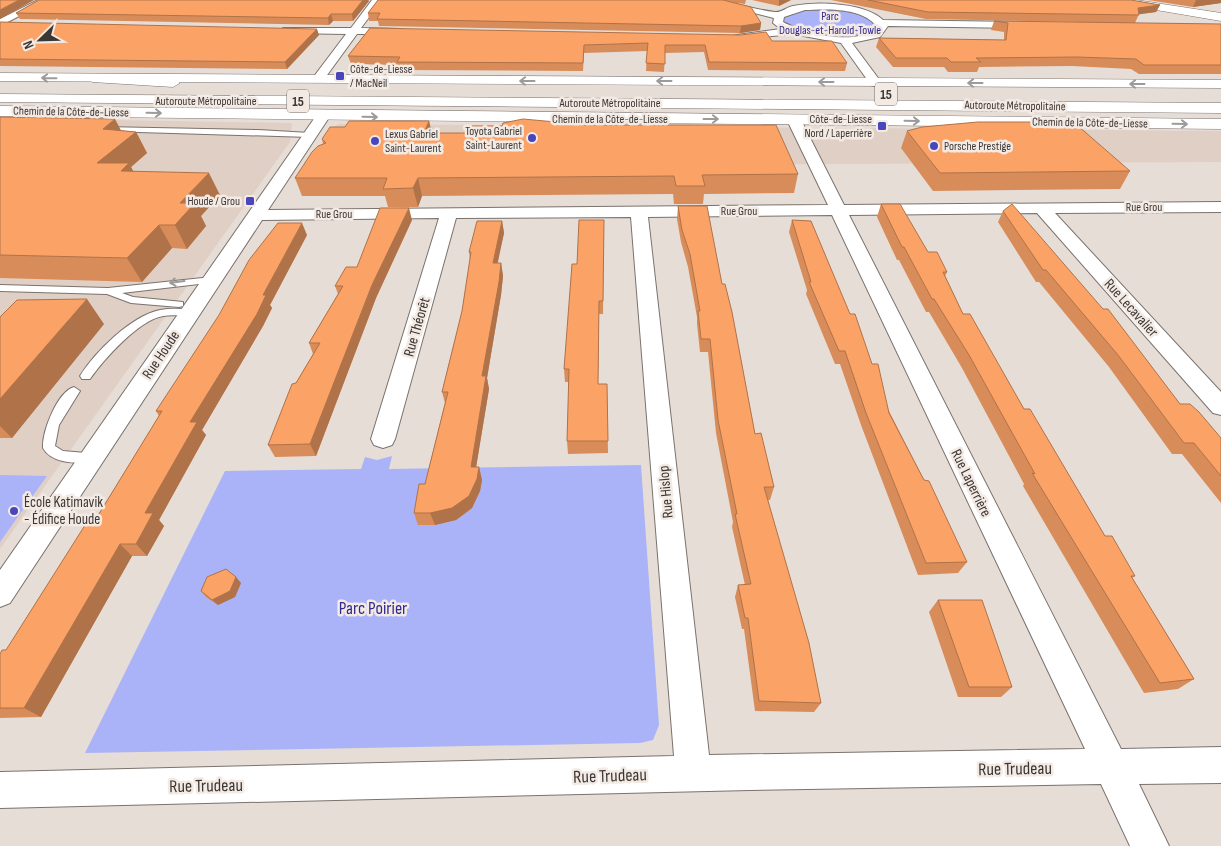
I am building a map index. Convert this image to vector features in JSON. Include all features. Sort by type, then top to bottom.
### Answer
[{"type":"main road","points":[[1115,0],[1221,17]]},
{"type":"main road","points":[[1142,0],[1221,13]]},
{"type":"main road","points":[[0,77],[253,85],[342,91]]},
{"type":"main road","points":[[97,79],[1221,84]]},
{"type":"main road","name":"Autoroute Métropolitaine","points":[[0,88],[1221,97]]},
{"type":"main road","name":"Autoroute Métropolitaine","points":[[0,98],[1221,108]]},
{"type":"main road","points":[[456,118],[597,103]]},
{"type":"main road","name":"Chemin de la Côte-de-Liesse","points":[[0,111],[456,118],[1221,124]]},
{"type":"street","points":[[0,24],[45,0]]},
{"type":"street","points":[[318,79],[377,0]]},
{"type":"street","points":[[707,0],[779,16],[793,9],[825,3],[866,14],[881,23],[957,19],[1039,26]]},
{"type":"street","points":[[985,14],[998,17],[1010,25]]},
{"type":"street","points":[[779,16],[778,22],[792,32]]},
{"type":"street","points":[[730,38],[759,37],[792,32],[844,40],[878,33],[883,27],[881,23]]},
{"type":"street","points":[[0,24],[20,25]]},
{"type":"street","points":[[276,29],[414,32]]},
{"type":"street","points":[[844,40],[875,82]]},
{"type":"street","name":"Rue Houde","points":[[0,594],[256,215],[297,160],[323,116]]},
{"type":"street","name":"Rue Laperrière","points":[[794,120],[1150,846]]},
{"type":"street","name":"Rue Grou","points":[[256,215],[1221,206]]},
{"type":"street","name":"Rue Lecavalier","points":[[1041,208],[1221,407]]},
{"type":"street","name":"Rue Hislop","points":[[639,211],[693,773]]},
{"type":"street","name":"Rue Théorêt","points":[[383,439],[449,214]]},
{"type":"street","name":"Rue Trudeau","points":[[0,790],[358,784],[693,773],[1221,765]]},
{"type":"lane","points":[[99,129],[258,132],[310,136]]},
{"type":"lane","points":[[0,288],[108,291],[212,280]]},
{"type":"lane","points":[[25,301],[37,290]]},
{"type":"lane","points":[[108,291],[131,300],[193,308]]},
{"type":"lane","points":[[86,376],[100,356],[143,320],[161,313],[193,308]]},
{"type":"lane","points":[[74,391],[56,417],[48,440],[49,448],[54,453],[68,457],[92,458]]},
{"type":"shaded area","points":[[0,118],[292,123],[290,142],[0,549]]},
{"type":"shaded area","points":[[339,124],[1221,131],[1221,162],[307,167],[333,127]]},
{"type":"green space","name":"Parc Douglas-et-Harold-Towle","points":[[805,7],[854,11],[881,23],[878,33],[844,40],[784,28],[779,16]]},
{"type":"green space","name":"Parc Poirier","points":[[392,456],[389,469],[641,465],[659,725],[653,740],[640,743],[85,753],[225,471],[361,469],[365,457],[377,460]]},
{"type":"green space","name":"École Katimavik - Édifice Houde","points":[[0,475],[47,476],[0,542]]},
{"type":"building","points":[[0,0],[19,0],[0,10]]},
{"type":"building","points":[[39,0],[363,0],[352,14],[331,14],[328,18],[16,13]]},
{"type":"building","points":[[378,0],[723,0],[751,7],[761,23],[741,26],[377,19],[380,13],[368,13]]},
{"type":"building","points":[[868,0],[1131,0],[1160,5],[1138,8],[1139,15],[928,12]]},
{"type":"building","points":[[994,21],[1221,24],[1221,65],[1144,65],[1136,59],[1077,57],[976,58],[981,62],[951,62],[947,58],[896,58],[879,38],[1006,40],[1008,23]]},
{"type":"building","points":[[0,22],[317,29],[285,62],[0,59]]},
{"type":"building","points":[[370,28],[741,35],[766,32],[772,41],[832,41],[847,63],[709,62],[705,45],[665,45],[665,64],[646,63],[648,43],[584,45],[583,63],[397,62],[400,57],[348,56]]},
{"type":"building","points":[[0,117],[115,119],[103,129],[136,132],[97,163],[129,163],[121,171],[209,173],[180,203],[195,203],[175,225],[159,225],[127,258],[0,255]]},
{"type":"building","points":[[523,119],[556,122],[556,125],[776,125],[798,174],[702,175],[705,186],[676,186],[674,176],[418,178],[413,188],[383,189],[387,178],[295,178],[312,152],[318,146],[326,143],[322,139],[330,127],[345,127],[349,121],[429,121],[424,133],[467,133],[469,126],[502,126],[503,123]]},
{"type":"building","points":[[978,122],[1040,122],[1043,125],[1077,125],[1130,171],[940,173],[907,131],[922,127]]},
{"type":"building","points":[[881,204],[900,204],[928,252],[937,252],[947,272],[943,272],[963,314],[970,314],[1024,409],[1030,409],[1105,536],[1112,536],[1135,576],[1131,576],[1194,679],[1160,683],[1032,473],[1035,474],[969,355],[934,299],[932,299],[904,247],[902,247]]},
{"type":"building","points":[[1012,204],[1103,309],[1108,309],[1180,404],[1190,404],[1221,438],[1221,476],[1194,443],[1184,443],[1118,355],[1046,270],[1043,270],[1003,211]]},
{"type":"building","points":[[678,206],[707,206],[722,284],[725,284],[732,312],[755,434],[761,433],[774,487],[764,487],[809,643],[821,703],[759,701],[748,618],[745,618],[738,585],[751,584],[735,514],[737,514],[718,420],[710,339],[701,339],[698,311],[700,311],[690,254],[682,230]]},
{"type":"building","points":[[380,208],[409,208],[372,285],[310,444],[268,445],[292,384],[296,383],[320,343],[309,343],[343,286],[335,286],[346,267],[357,267]]},
{"type":"building","points":[[579,220],[604,220],[603,301],[599,301],[598,384],[607,384],[608,441],[567,441],[569,369],[564,369],[572,264],[577,264]]},
{"type":"building","points":[[792,220],[811,221],[850,314],[855,314],[872,364],[878,364],[889,413],[924,480],[929,481],[967,562],[926,563],[866,413],[845,351],[839,351],[809,282],[811,282]]},
{"type":"building","points":[[477,221],[502,221],[493,263],[501,263],[499,282],[482,376],[486,376],[471,467],[479,467],[477,479],[469,496],[452,508],[430,513],[414,513],[419,484],[425,484],[448,392],[442,392],[462,311],[471,252],[469,252]]},
{"type":"building","points":[[278,223],[302,223],[263,295],[266,295],[257,314],[190,422],[197,422],[145,513],[153,513],[136,544],[120,544],[24,708],[0,708],[0,654],[2,650],[6,650],[87,522],[94,522],[162,411],[156,411],[219,315],[249,260]]},
{"type":"building","points":[[87,299],[0,399],[0,317],[17,300]]},
{"type":"building","points":[[226,569],[236,577],[230,591],[212,600],[201,591],[207,577]]},
{"type":"building","points":[[938,600],[982,600],[1012,687],[969,687]]},
{"type":"place","name":"Côte-de-Liesse / MacNeil","points":[[340,76]]},
{"type":"place","name":"Côte-de-Liesse Nord / Laperrière","points":[[882,126]]},
{"type":"place","name":"Toyota Gabriel Saint-Laurent","points":[[532,138]]},
{"type":"place","name":"Lexus Gabriel Saint-Laurent","points":[[375,141]]},
{"type":"place","name":"Porsche Prestige","points":[[934,146]]},
{"type":"place","name":"Houde / Grou","points":[[250,201]]},
{"type":"place","name":"École Katimavik - Édifice Houde","points":[[14,511]]}]
